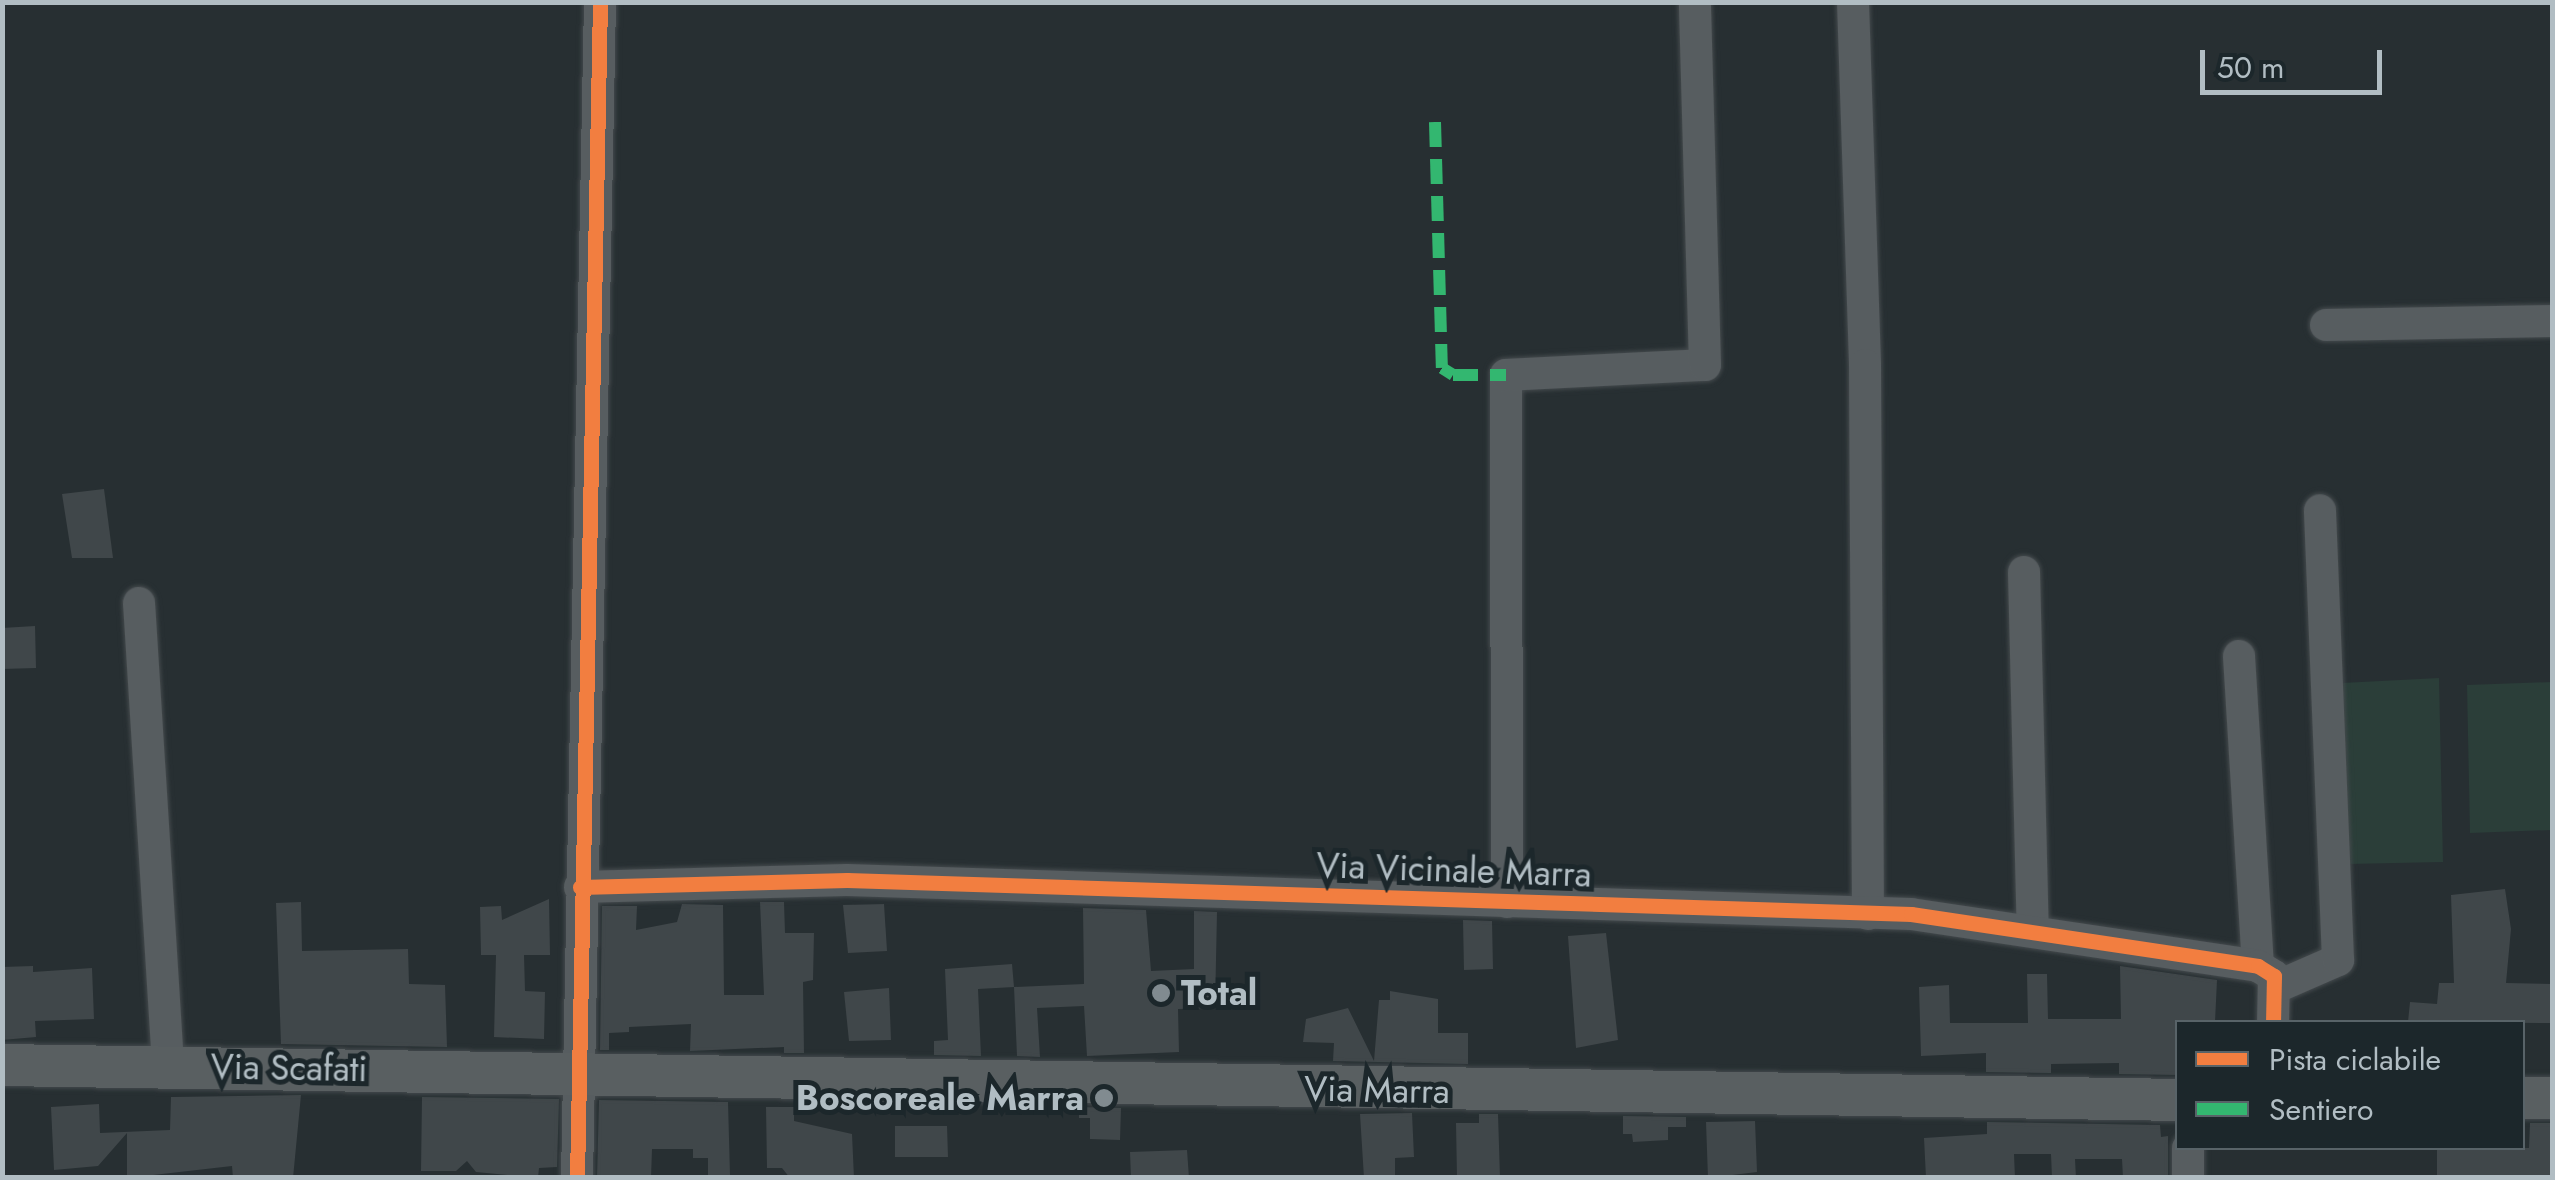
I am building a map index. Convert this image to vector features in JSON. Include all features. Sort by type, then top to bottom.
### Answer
[{"type":"main road","name":"Via Scafati","points":[[2,1065],[576,1078]]},
{"type":"main road","name":"Via Marra","points":[[576,1078],[2175,1100]]},
{"type":"main road","points":[[2525,1098],[2552,1098]]},
{"type":"street","points":[[577,1178],[600,2]]},
{"type":"street","points":[[1507,902],[1506,375],[1705,365],[1695,2]]},
{"type":"street","points":[[1853,2],[1865,365],[1868,914]]},
{"type":"street","points":[[2326,325],[2552,321]]},
{"type":"street","points":[[2266,977],[2338,960],[2320,510]]},
{"type":"street","points":[[2024,572],[2033,930]]},
{"type":"street","points":[[140,603],[168,1066]]},
{"type":"street","points":[[2239,656],[2273,1020]]},
{"type":"street","name":"Via Vicinale Marra","points":[[580,887],[847,880],[1868,914],[2033,930],[2266,977]]},
{"type":"street","points":[[2188,1150],[2188,1178]]},
{"type":"green space","points":[[2439,678],[2443,862],[2348,864],[2342,683]]},
{"type":"green space","points":[[2552,682],[2552,830],[2470,833],[2467,685]]},
{"type":"building","points":[[104,489],[113,558],[72,558],[62,494]]},
{"type":"building","points":[[35,626],[36,668],[2,669],[2,628]]},
{"type":"building","points":[[2505,889],[2511,929],[2506,983],[2552,984],[2552,1023],[2408,1020],[2410,1002],[2437,1004],[2439,983],[2454,983],[2451,895]]},
{"type":"building","points":[[549,899],[550,955],[524,955],[525,991],[545,992],[544,1039],[494,1037],[496,955],[481,955],[480,907],[501,906],[502,920]]},
{"type":"building","points":[[301,902],[302,951],[408,949],[409,984],[445,985],[447,1047],[281,1044],[276,903]]},
{"type":"building","points":[[760,902],[784,902],[785,933],[814,933],[813,980],[803,982],[804,1053],[784,1053],[784,1047],[690,1051],[691,1024],[629,1027],[629,1032],[609,1033],[609,1050],[600,1050],[602,906],[637,906],[636,930],[677,922],[682,904],[723,905],[724,995],[764,995]]},
{"type":"building","points":[[884,904],[887,951],[848,953],[843,905]]},
{"type":"building","points":[[1083,908],[1146,910],[1151,971],[1194,969],[1194,911],[1217,912],[1215,1008],[1178,1009],[1179,1052],[1087,1056],[1084,1006],[1037,1008],[1040,1057],[1017,1056],[1014,987],[1084,984]]},
{"type":"building","points":[[1463,920],[1492,921],[1493,969],[1464,970]]},
{"type":"building","points":[[1606,933],[1618,1040],[1576,1048],[1568,936]]},
{"type":"building","points":[[1012,964],[1014,987],[978,989],[981,1056],[934,1055],[934,1041],[948,1040],[945,969]]},
{"type":"building","points":[[33,966],[33,972],[92,968],[94,1019],[35,1021],[36,1037],[2,1040],[2,967]]},
{"type":"building","points":[[2120,966],[2217,980],[2215,1020],[2175,1020],[2175,1075],[2119,1074],[2119,1063],[2051,1064],[2051,1073],[1986,1072],[1986,1053],[1921,1056],[1919,987],[1949,985],[1950,1023],[2028,1023],[2027,974],[2047,974],[2048,1019],[2121,1019]]},
{"type":"building","points":[[889,988],[891,1040],[849,1041],[844,992]]},
{"type":"building","points":[[1390,991],[1438,999],[1438,1033],[1468,1033],[1468,1064],[1333,1061],[1334,1043],[1303,1042],[1306,1019],[1348,1008],[1374,1061],[1379,1000],[1390,1000]]},
{"type":"building","points":[[301,1095],[293,1178],[233,1178],[232,1166],[127,1178],[127,1133],[98,1166],[54,1170],[51,1107],[99,1104],[100,1133],[170,1130],[171,1097]]},
{"type":"building","points":[[422,1097],[559,1099],[557,1167],[539,1168],[538,1178],[476,1172],[467,1161],[456,1171],[421,1171]]},
{"type":"building","points":[[599,1100],[728,1102],[730,1175],[708,1175],[708,1158],[693,1158],[693,1149],[652,1149],[651,1178],[597,1178]]},
{"type":"building","points":[[766,1107],[794,1107],[794,1121],[852,1134],[854,1178],[790,1178],[782,1168],[767,1168]]},
{"type":"building","points":[[1079,1107],[1121,1108],[1120,1140],[1090,1139],[1090,1118],[1079,1118]]},
{"type":"building","points":[[1412,1113],[1414,1157],[1395,1158],[1395,1178],[1364,1178],[1360,1114]]},
{"type":"building","points":[[1479,1114],[1498,1114],[1500,1178],[1457,1178],[1456,1123],[1479,1123]]},
{"type":"building","points":[[1623,1116],[1686,1117],[1686,1127],[1668,1127],[1668,1140],[1633,1142],[1632,1134],[1623,1134]]},
{"type":"building","points":[[1755,1121],[1757,1172],[1708,1178],[1706,1122]]},
{"type":"building","points":[[1987,1122],[2160,1125],[2161,1137],[2168,1136],[2168,1178],[2123,1178],[2122,1159],[2075,1159],[2076,1178],[2052,1178],[2051,1154],[2014,1154],[2015,1178],[1926,1178],[1924,1138],[1987,1134]]},
{"type":"building","points":[[2530,1123],[2552,1123],[2552,1178],[2437,1178],[2437,1150],[2529,1148]]},
{"type":"building","points":[[895,1126],[947,1126],[948,1157],[895,1157]]},
{"type":"building","points":[[1187,1150],[1189,1178],[1131,1178],[1130,1152]]},
{"type":"marked path","points":[[1435,122],[1442,368],[1453,375],[1506,375]]},
{"type":"cycle path","points":[[577,1178],[600,2]]},
{"type":"cycle path","points":[[580,887],[847,880],[1911,914],[2258,966],[2274,976],[2273,1020]]},
{"type":"place","name":"Total","points":[[1161,993]]},
{"type":"place","name":"Boscoreale Marra","points":[[1104,1098]]}]
